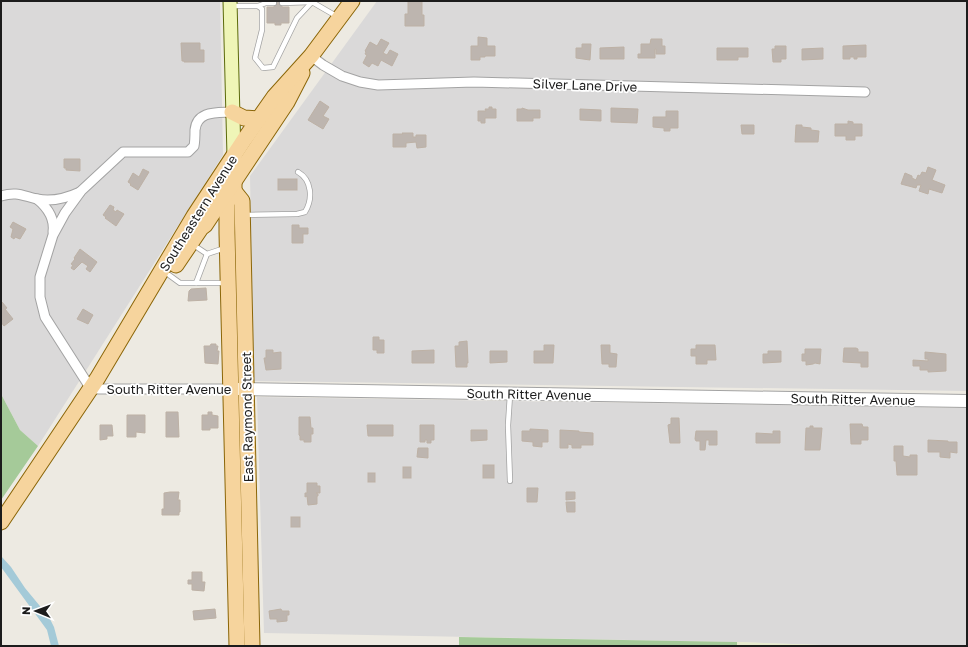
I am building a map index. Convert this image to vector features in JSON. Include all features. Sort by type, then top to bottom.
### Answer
[{"type":"main road","name":"Southeastern Avenue","points":[[94,384],[194,216],[258,119],[274,97],[311,56],[352,1]]},
{"type":"main road","name":"East Raymond Street","points":[[230,4],[234,186],[227,203],[227,241],[237,646]]},
{"type":"main road","name":"Southeastern Avenue","points":[[1,522],[190,243],[234,186],[287,102],[311,56]]},
{"type":"main road","points":[[232,112],[244,118],[258,119]]},
{"type":"main road","name":"East Raymond Street","points":[[234,186],[242,201],[252,646]]},
{"type":"main road","points":[[205,225],[218,228],[227,241]]},
{"type":"street","name":"Silver Lane Drive","points":[[311,56],[342,76],[360,82],[385,85],[474,82],[865,92]]},
{"type":"street","points":[[53,235],[65,213],[81,191],[123,152],[188,152],[194,146],[195,128],[200,119],[206,114],[232,112]]},
{"type":"street","points":[[1,196],[16,193],[37,199],[61,198],[81,191]]},
{"type":"street","points":[[37,199],[48,210],[54,228],[40,277],[39,286],[45,317],[94,384]]},
{"type":"street","name":"South Ritter Avenue","points":[[94,384],[231,389],[967,401]]},
{"type":"lane","points":[[282,3],[312,2],[340,17]]},
{"type":"lane","points":[[258,6],[262,9],[262,30],[255,58],[263,68],[273,67],[297,18],[312,2]]},
{"type":"lane","points":[[230,4],[258,6],[266,3],[274,3]]},
{"type":"lane","points":[[242,215],[297,214],[305,212],[309,205],[308,183],[304,175],[298,172]]},
{"type":"lane","points":[[196,283],[207,254],[227,241]]},
{"type":"lane","points":[[190,243],[207,254]]},
{"type":"lane","points":[[169,275],[180,283],[228,283]]},
{"type":"lane","points":[[510,393],[508,425],[510,481]]},
{"type":"shaded area","points":[[1,1],[220,1],[223,155],[38,446],[20,430],[1,394]]},
{"type":"shaded area","points":[[377,1],[967,1],[967,391],[254,381],[250,176]]},
{"type":"shaded area","points":[[257,397],[967,408],[967,646],[851,646],[737,642],[264,633]]},
{"type":"green space","points":[[1,394],[20,430],[38,446],[1,500]]},
{"type":"green space","points":[[459,637],[737,642],[737,646],[459,646]]},
{"type":"green space","points":[[737,642],[851,646],[737,646]]},
{"type":"water","points":[[1,556],[49,617],[54,627],[59,646],[51,646],[47,630],[1,567]]},
{"type":"building","points":[[274,1],[282,1],[282,7],[289,7],[289,23],[275,25],[275,23],[267,23],[267,7],[274,7]]},
{"type":"building","points":[[408,1],[422,1],[424,26],[405,26],[405,14],[408,14]]},
{"type":"building","points":[[478,37],[487,38],[487,46],[495,46],[495,56],[485,56],[480,57],[480,60],[471,60],[471,46],[478,46]]},
{"type":"building","points":[[381,39],[389,43],[383,53],[387,55],[390,50],[398,54],[392,66],[381,60],[378,66],[372,63],[369,67],[363,63],[367,55],[365,54],[365,51],[370,42],[377,46]]},
{"type":"building","points":[[651,39],[662,39],[662,46],[665,46],[665,54],[656,54],[655,49],[655,58],[638,58],[638,54],[641,54],[641,44],[650,44]]},
{"type":"building","points":[[181,43],[200,43],[200,50],[204,50],[204,62],[182,61]]},
{"type":"building","points":[[582,44],[591,44],[590,60],[576,58],[576,48],[582,48]]},
{"type":"building","points":[[866,45],[866,57],[857,57],[857,59],[854,59],[854,57],[850,57],[850,59],[843,59],[843,46]]},
{"type":"building","points":[[775,46],[786,46],[786,59],[781,59],[781,62],[773,62],[772,49],[775,49]]},
{"type":"building","points":[[624,47],[624,59],[600,59],[600,48]]},
{"type":"building","points":[[717,48],[748,48],[748,57],[738,57],[738,60],[717,60]]},
{"type":"building","points":[[823,48],[823,59],[802,60],[802,49]]},
{"type":"building","points":[[320,101],[329,107],[323,116],[329,119],[323,129],[308,120]]},
{"type":"building","points":[[489,107],[496,109],[496,118],[485,118],[485,123],[481,123],[481,121],[478,121],[478,111],[486,111],[485,109],[489,109]]},
{"type":"building","points":[[522,108],[528,110],[540,110],[540,118],[533,118],[533,121],[517,121],[517,109]]},
{"type":"building","points":[[611,108],[638,109],[637,123],[611,122]]},
{"type":"building","points":[[580,109],[601,110],[601,121],[580,120]]},
{"type":"building","points":[[666,111],[678,111],[678,128],[670,128],[670,131],[664,131],[664,128],[653,127],[653,117],[666,117]]},
{"type":"building","points":[[848,121],[853,122],[853,124],[862,124],[862,136],[855,136],[855,140],[846,140],[846,136],[835,136],[835,124],[848,124]]},
{"type":"building","points":[[741,125],[754,125],[754,134],[742,134]]},
{"type":"building","points":[[796,125],[802,125],[802,127],[819,131],[818,142],[795,142]]},
{"type":"building","points":[[402,133],[413,133],[413,137],[416,137],[416,135],[426,135],[426,147],[417,148],[416,142],[406,143],[406,147],[393,147],[393,134],[403,134]]},
{"type":"building","points":[[64,159],[80,159],[80,171],[66,170],[66,168],[64,168]]},
{"type":"building","points":[[928,167],[936,170],[932,180],[945,185],[942,193],[929,189],[928,194],[919,191],[921,185],[917,185],[916,188],[901,184],[905,173],[912,176],[912,178],[916,180],[918,175],[920,176],[922,172],[926,173]]},
{"type":"building","points":[[143,169],[149,172],[138,190],[128,182],[133,173],[139,177]]},
{"type":"building","points":[[278,179],[297,179],[297,190],[278,190]]},
{"type":"building","points":[[110,205],[114,207],[113,210],[116,212],[117,210],[124,214],[116,226],[103,215]]},
{"type":"building","points":[[13,222],[26,229],[20,239],[15,237],[14,239],[11,237],[13,229],[10,227]]},
{"type":"building","points":[[292,225],[299,225],[299,228],[308,228],[308,234],[303,234],[303,243],[292,243]]},
{"type":"building","points":[[80,249],[97,262],[90,272],[86,269],[88,266],[82,262],[74,270],[71,268],[73,265],[71,264]]},
{"type":"building","points":[[206,288],[207,300],[188,301],[189,291],[191,289]]},
{"type":"building","points":[[1,302],[7,308],[5,309],[13,319],[4,326],[1,322]]},
{"type":"building","points":[[83,309],[93,315],[88,324],[77,319]]},
{"type":"building","points":[[373,337],[379,337],[379,340],[384,340],[384,353],[377,353],[377,350],[373,350]]},
{"type":"building","points":[[467,341],[467,367],[456,367],[455,346],[459,346],[459,342]]},
{"type":"building","points":[[211,344],[216,344],[216,346],[218,346],[218,364],[205,363],[204,346],[210,346]]},
{"type":"building","points":[[544,345],[554,345],[553,363],[534,363],[534,351],[544,351]]},
{"type":"building","points":[[601,345],[610,345],[610,353],[617,354],[616,367],[609,367],[609,364],[602,364]]},
{"type":"building","points":[[696,345],[715,345],[716,360],[707,360],[707,364],[696,364],[696,356],[691,356],[691,349],[696,349]]},
{"type":"building","points":[[844,348],[856,348],[858,349],[858,352],[868,352],[868,367],[861,367],[861,363],[843,362]]},
{"type":"building","points":[[805,349],[821,349],[820,364],[815,363],[806,365],[806,361],[802,361],[802,354],[805,354]]},
{"type":"building","points":[[266,350],[273,350],[273,353],[281,352],[281,369],[266,370],[264,358],[266,358]]},
{"type":"building","points":[[434,350],[434,363],[412,363],[412,351]]},
{"type":"building","points":[[490,351],[507,351],[507,362],[490,363]]},
{"type":"building","points":[[768,351],[781,351],[781,362],[763,363],[763,354],[768,354]]},
{"type":"building","points":[[925,352],[946,354],[946,371],[928,372],[928,370],[920,370],[920,366],[913,366],[913,360],[928,361],[928,359],[925,359]]},
{"type":"building","points":[[166,412],[178,412],[179,437],[166,437]]},
{"type":"building","points":[[208,412],[212,412],[212,415],[218,416],[218,428],[202,430],[202,415],[208,415]]},
{"type":"building","points":[[127,415],[145,415],[145,433],[136,432],[136,437],[127,437]]},
{"type":"building","points":[[299,417],[310,417],[311,428],[313,428],[311,442],[304,442],[304,440],[300,440]]},
{"type":"building","points":[[671,418],[679,418],[680,443],[670,443],[668,425],[671,424]]},
{"type":"building","points":[[850,424],[862,424],[863,427],[868,427],[868,440],[861,440],[861,444],[851,444]]},
{"type":"building","points":[[100,425],[112,425],[113,436],[107,436],[107,439],[100,440]]},
{"type":"building","points":[[367,425],[393,425],[393,436],[368,436]]},
{"type":"building","points":[[420,425],[434,425],[434,440],[431,440],[431,443],[427,443],[427,440],[425,440],[425,442],[420,442]]},
{"type":"building","points":[[810,426],[813,426],[813,428],[822,428],[820,450],[805,450],[806,428],[810,428]]},
{"type":"building","points":[[530,429],[548,430],[548,442],[542,442],[542,447],[533,446],[533,442],[522,441],[522,431],[530,431]]},
{"type":"building","points":[[471,430],[487,430],[487,440],[471,441]]},
{"type":"building","points":[[560,430],[593,433],[593,445],[581,445],[581,448],[572,448],[572,445],[568,444],[568,448],[560,448]]},
{"type":"building","points":[[696,431],[717,431],[717,445],[709,445],[709,440],[706,440],[705,450],[700,450],[700,441],[696,441],[695,439]]},
{"type":"building","points":[[773,431],[780,431],[780,443],[756,443],[756,433],[773,434]]},
{"type":"building","points":[[928,440],[957,442],[957,453],[950,452],[950,458],[940,457],[940,452],[928,452]]},
{"type":"building","points":[[894,446],[903,446],[903,456],[910,457],[910,455],[917,455],[917,475],[897,475],[896,461],[894,461]]},
{"type":"building","points":[[418,448],[428,448],[428,458],[417,457]]},
{"type":"building","points":[[483,465],[494,465],[494,478],[483,478]]},
{"type":"building","points":[[403,467],[411,467],[411,478],[403,478]]},
{"type":"building","points":[[368,473],[375,473],[375,482],[368,482]]},
{"type":"building","points":[[307,483],[317,483],[317,486],[320,486],[320,493],[316,493],[318,494],[317,504],[308,505],[307,496],[305,497],[305,493],[307,493]]},
{"type":"building","points":[[527,488],[538,488],[537,502],[527,502]]},
{"type":"building","points":[[179,492],[179,515],[162,515],[162,509],[164,509],[164,493]]},
{"type":"building","points":[[566,492],[575,492],[575,499],[566,500]]},
{"type":"building","points":[[566,502],[575,502],[575,512],[567,512]]},
{"type":"building","points":[[291,517],[300,517],[300,527],[291,527]]},
{"type":"building","points":[[192,572],[202,572],[202,582],[205,582],[204,591],[192,590],[192,584],[188,584],[188,580],[192,580]]},
{"type":"building","points":[[215,609],[216,618],[194,620],[193,611]]},
{"type":"building","points":[[281,609],[282,611],[289,611],[287,621],[277,622],[277,619],[270,619],[269,611]]}]
